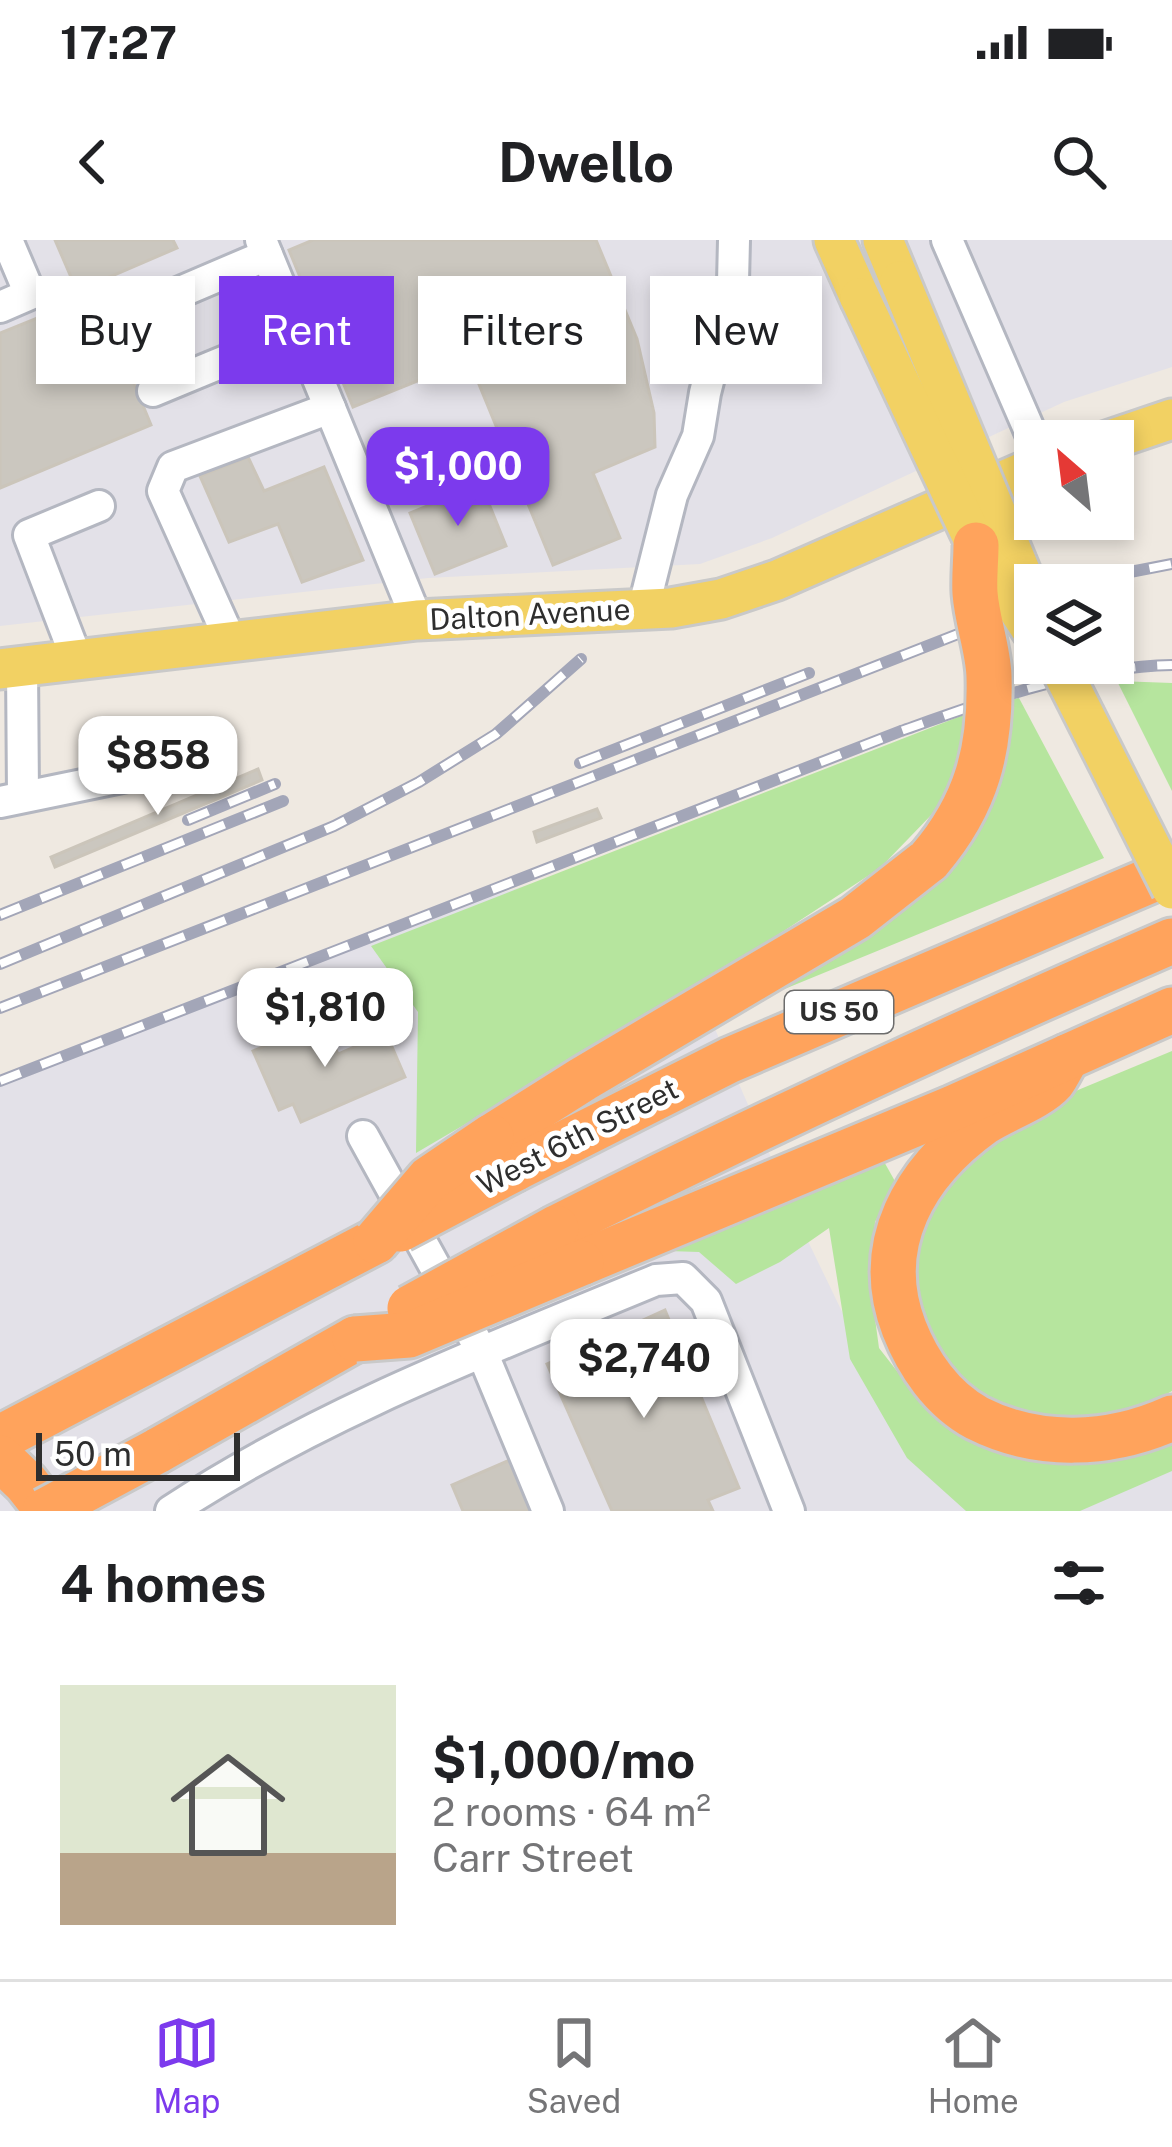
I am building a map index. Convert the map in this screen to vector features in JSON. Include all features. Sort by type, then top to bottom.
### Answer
[{"type":"highway","points":[[503,1153],[583,1079],[855,918],[929,860],[952,833],[979,776],[986,742],[989,676],[975,593],[976,545]]},
{"type":"highway","name":"West 6th Street","points":[[0,1438],[376,1241],[503,1153],[1172,871]]},
{"type":"highway","name":"US 50","points":[[569,1246],[748,1132],[1172,941]]},
{"type":"highway","points":[[0,1458],[46,1511],[355,1339],[410,1336],[569,1246],[1067,1057],[1172,1010]]},
{"type":"highway","points":[[1067,1057],[1051,1084],[985,1122],[948,1151],[921,1182],[903,1217],[893,1256],[892,1289],[915,1354],[939,1388],[972,1415],[1012,1433],[1057,1440],[1129,1433],[1170,1418]]},
{"type":"main road","points":[[833,240],[976,545],[1014,603]]},
{"type":"main road","points":[[883,240],[1017,564]]},
{"type":"main road","points":[[1134,432],[1172,419]]},
{"type":"main road","name":"Dalton Avenue","points":[[11,668],[417,620],[643,610],[722,599],[777,580],[1014,476]]},
{"type":"main road","points":[[1066,684],[1172,889]]},
{"type":"street","points":[[0,307],[30,294],[7,240]]},
{"type":"street","points":[[643,610],[672,495],[698,436],[733,282],[734,240]]},
{"type":"street","points":[[947,240],[1025,420]]},
{"type":"street","points":[[195,282],[264,248],[275,276]]},
{"type":"street","points":[[153,391],[219,364]]},
{"type":"street","points":[[320,384],[417,620]]},
{"type":"street","points":[[231,642],[163,491],[173,467],[330,408]]},
{"type":"street","points":[[77,660],[29,535],[99,506]]},
{"type":"street","points":[[11,668],[11,799],[209,759]]},
{"type":"street","points":[[363,1136],[482,1352],[548,1511]]},
{"type":"street","points":[[171,1511],[293,1439],[391,1390],[656,1280],[683,1279],[706,1301],[789,1511]]},
{"type":"shaded area","points":[[0,240],[1172,240],[1172,367],[1064,402],[1025,420],[1014,420],[1014,425],[772,538],[700,564],[428,578],[0,626]]},
{"type":"shaded area","points":[[620,858],[677,942],[804,1233],[863,1355],[983,1472],[1172,1439],[1172,1511],[0,1511],[0,1081],[433,913]]},
{"type":"green space","points":[[1172,683],[1172,791],[1118,684]]},
{"type":"green space","points":[[1019,698],[1104,858],[702,1023],[940,872],[984,821],[1005,749],[1005,700]]},
{"type":"green space","points":[[966,714],[964,748],[938,808],[880,868],[683,997],[416,1153],[418,1012],[371,946]]},
{"type":"green space","points":[[1172,1051],[1172,1391],[1140,1409],[1055,1426],[949,1384],[907,1272],[930,1189],[963,1154],[1078,1090]]},
{"type":"green space","points":[[878,1151],[896,1183],[875,1222],[871,1289],[879,1348],[925,1407],[1002,1453],[1083,1462],[1172,1430],[1172,1471],[1080,1511],[966,1511],[907,1458],[850,1359],[829,1228],[780,1262],[736,1284],[699,1252],[668,1251]]},
{"type":"building","points":[[55,240],[173,240],[177,248],[112,276],[71,276]]},
{"type":"building","points":[[313,240],[596,240],[611,276],[418,276],[418,381],[353,407],[344,384],[394,384],[394,276],[300,276],[289,250]]},
{"type":"building","points":[[626,312],[654,413],[655,447],[593,473],[620,538],[553,565],[479,384],[626,384]]},
{"type":"building","points":[[36,319],[36,384],[134,384],[151,425],[0,488],[0,333]]},
{"type":"building","points":[[248,457],[264,491],[324,467],[363,560],[302,582],[278,524],[229,542],[200,476]]},
{"type":"building","points":[[481,484],[506,546],[435,574],[410,513]]},
{"type":"building","points":[[258,769],[262,780],[55,867],[51,857]]},
{"type":"building","points":[[597,809],[601,818],[537,842],[534,832]]},
{"type":"building","points":[[323,1021],[338,1054],[386,1033],[405,1077],[301,1122],[293,1104],[279,1110],[253,1051]]},
{"type":"building","points":[[665,1310],[739,1488],[708,1500],[713,1511],[612,1511],[547,1364]]},
{"type":"building","points":[[510,1460],[532,1511],[463,1511],[452,1485]]},
{"type":"railway","points":[[1134,571],[1172,564]]},
{"type":"railway","points":[[0,1008],[1014,613]]},
{"type":"railway","points":[[0,964],[334,826],[419,782],[496,734],[581,659]]},
{"type":"railway","points":[[0,1081],[901,731],[1068,679],[1172,665]]},
{"type":"railway","points":[[580,763],[809,673]]},
{"type":"railway","points":[[188,820],[275,784]]},
{"type":"railway","points":[[0,915],[283,801]]}]
